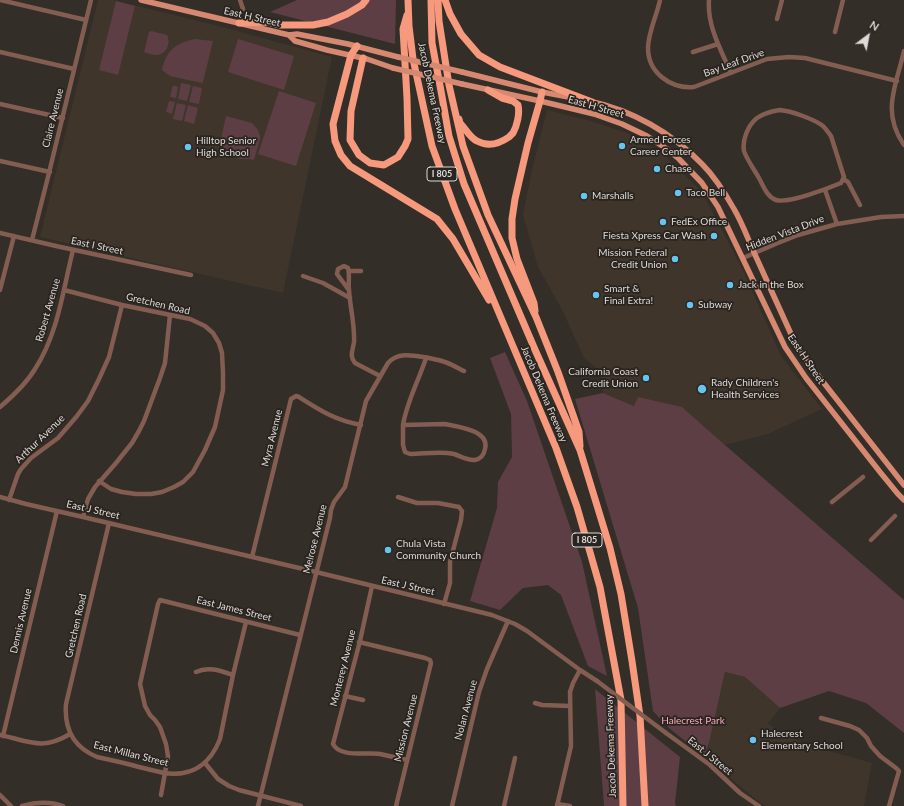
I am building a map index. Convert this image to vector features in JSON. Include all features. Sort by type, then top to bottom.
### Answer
[{"type":"highway","points":[[239,23],[268,22],[281,25],[313,26],[328,22],[347,14],[362,5],[366,0]]},
{"type":"highway","name":"Jacob Dekema Freeway","points":[[408,0],[413,59],[432,146],[455,209],[556,448],[577,507],[600,587],[620,700],[623,805]]},
{"type":"highway","name":"Jacob Dekema Freeway","points":[[431,0],[432,43],[449,136],[464,184],[580,450],[610,548],[621,594],[640,716],[645,806]]},
{"type":"highway","points":[[438,0],[439,21],[449,85],[463,146],[488,215],[536,317],[564,388],[579,432],[580,450]]},
{"type":"highway","points":[[445,0],[450,14],[461,34],[479,54],[500,66],[592,102]]},
{"type":"highway","points":[[363,58],[351,111],[350,140],[359,155],[370,163],[384,165],[398,157],[406,146],[408,139],[407,98],[402,29],[408,10]]},
{"type":"highway","points":[[357,46],[351,55],[334,124],[335,141],[341,155],[350,166],[437,220],[453,239],[506,330]]},
{"type":"highway","points":[[449,85],[460,123],[475,140],[483,144],[494,144],[513,134],[519,110],[518,106],[513,101],[502,98],[488,90]]},
{"type":"highway","points":[[536,317],[534,303],[512,238],[512,220],[515,199],[528,143],[542,92]]},
{"type":"main road","name":"East H Street","points":[[141,0],[289,35],[297,34],[357,46],[542,92],[592,102],[625,112],[649,124],[668,136],[703,165],[715,179],[735,210],[796,345],[813,370],[904,485]]},
{"type":"main road","name":"East H Street","points":[[289,35],[295,41],[363,58],[393,68],[594,114],[622,124],[648,136],[667,149],[680,159],[692,172],[719,208],[785,347],[799,368],[880,472],[904,500]]},
{"type":"street","points":[[0,0],[86,20]]},
{"type":"street","name":"Claire Avenue","points":[[32,240],[50,172],[91,0]]},
{"type":"street","points":[[240,0],[242,9]]},
{"type":"street","name":"Bay Leaf Drive","points":[[660,0],[648,48],[651,62],[659,75],[670,84],[680,87],[694,87],[767,59],[779,57],[805,58],[897,81]]},
{"type":"street","points":[[710,0],[710,20],[718,44],[731,73]]},
{"type":"street","points":[[777,19],[782,0]]},
{"type":"street","points":[[835,32],[843,0]]},
{"type":"street","points":[[693,52],[718,44]]},
{"type":"street","points":[[904,51],[892,104],[895,128],[904,145]]},
{"type":"street","points":[[0,52],[74,69]]},
{"type":"street","points":[[0,104],[63,118]]},
{"type":"street","points":[[780,110],[788,111],[821,124],[831,136],[844,177],[843,179],[841,182],[825,190],[793,199],[775,200],[767,193],[745,153],[744,144],[749,128],[757,118],[780,110]]},
{"type":"street","points":[[0,161],[50,172]]},
{"type":"street","points":[[843,179],[848,182],[860,205]]},
{"type":"street","points":[[825,190],[837,224]]},
{"type":"street","name":"Hidden Vista Drive","points":[[743,258],[798,235],[837,224],[881,217],[904,216]]},
{"type":"street","name":"East I Street","points":[[0,233],[191,275]]},
{"type":"street","points":[[0,290],[14,236]]},
{"type":"street","name":"Robert Avenue","points":[[0,407],[25,382],[42,358],[53,332],[73,250]]},
{"type":"street","points":[[348,289],[337,274],[338,269],[344,266],[348,268],[349,271],[348,289],[354,328],[354,344],[351,357],[353,361],[380,376]]},
{"type":"street","points":[[349,271],[361,271]]},
{"type":"street","points":[[303,276],[323,283],[350,298]]},
{"type":"street","name":"Gretchen Road","points":[[64,290],[122,305],[190,319],[204,326],[213,333],[222,351],[223,390],[215,427],[210,440],[193,472],[183,482],[174,487],[162,492],[151,494],[122,492],[111,489],[99,481]]},
{"type":"street","name":"Arthur Avenue","points":[[9,500],[21,469],[31,458],[58,438],[88,401],[109,356],[122,305]]},
{"type":"street","points":[[83,517],[88,499],[95,487],[132,443],[144,421],[165,363],[170,315]]},
{"type":"street","name":"Melrose Avenue","points":[[258,806],[332,506],[345,487],[366,401],[388,363],[392,359],[399,356],[409,355],[445,362],[464,372]]},
{"type":"street","points":[[403,425],[445,424],[464,428],[481,435],[485,442],[485,450],[481,456],[472,460],[454,454],[410,454],[405,452],[403,445],[403,425],[405,414],[422,373],[426,358]]},
{"type":"street","name":"Myra Avenue","points":[[252,557],[291,399],[296,396],[299,397],[321,412],[337,419],[361,425]]},
{"type":"street","points":[[832,502],[863,478]]},
{"type":"street","name":"East J Street","points":[[0,497],[316,572],[492,615],[508,621],[527,631],[597,681],[710,765],[740,793],[759,806]]},
{"type":"street","points":[[398,497],[417,503],[438,503],[459,507],[462,511],[450,562],[450,583],[444,604]]},
{"type":"street","name":"Dennis Avenue","points":[[2,735],[57,511]]},
{"type":"street","points":[[871,540],[895,516]]},
{"type":"street","name":"Gretchen Road","points":[[70,734],[66,721],[66,704],[109,523]]},
{"type":"street","name":"Monterey Avenue","points":[[372,586],[333,744],[340,750],[358,754],[378,754],[407,760]]},
{"type":"street","name":"East James Street","points":[[165,773],[168,756],[166,741],[160,727],[145,706],[140,684],[160,600],[300,635]]},
{"type":"street","name":"Nolan Avenue","points":[[452,806],[479,692],[487,668],[508,621]]},
{"type":"street","points":[[246,622],[233,674],[220,739],[217,747],[205,763],[218,778],[229,786],[239,790],[302,806]]},
{"type":"street","name":"Mission Avenue","points":[[359,642],[425,658],[430,660],[431,663],[396,806]]},
{"type":"street","points":[[196,672],[200,670],[213,669],[233,674]]},
{"type":"street","points":[[570,806],[557,805],[571,746],[570,692],[575,678],[580,670]]},
{"type":"street","points":[[345,696],[363,700]]},
{"type":"street","points":[[535,703],[542,705],[570,706]]},
{"type":"street","points":[[821,718],[859,730],[880,756],[899,771],[890,806]]},
{"type":"street","points":[[2,735],[32,743],[43,744],[61,740],[70,734]]},
{"type":"street","name":"East Millan Street","points":[[70,734],[83,750],[97,757],[165,773],[187,772],[205,763]]},
{"type":"street","points":[[504,806],[515,758]]},
{"type":"street","points":[[161,795],[165,773]]},
{"type":"street","points":[[0,795],[11,806]]},
{"type":"street","points":[[22,806],[33,803],[46,803],[63,806]]},
{"type":"shaded area","name":"Hilltop Senior High School","points":[[98,0],[113,0],[219,26],[332,57],[283,293],[40,237]]},
{"type":"shaded area","points":[[547,110],[587,120],[625,132],[666,157],[702,192],[742,268],[781,356],[822,409],[768,434],[725,445],[682,407],[634,406],[603,393],[600,371],[584,358],[563,312],[538,267],[523,215],[531,174]]},
{"type":"shaded area","name":"Halecrest Elementary School","points":[[725,672],[745,677],[780,708],[768,724],[790,737],[808,745],[872,763],[864,806],[767,806],[759,802],[704,756],[709,743]]},
{"type":"green space","points":[[297,0],[396,0],[395,44],[270,12]]},
{"type":"green space","points":[[116,1],[135,6],[118,75],[99,70]]},
{"type":"green space","points":[[151,31],[167,35],[169,41],[166,50],[163,53],[155,55],[144,52],[149,32]]},
{"type":"green space","points":[[195,39],[213,41],[202,83],[170,76],[162,70],[166,58],[172,49],[182,43]]},
{"type":"green space","points":[[238,39],[294,56],[284,90],[228,72]]},
{"type":"green space","points":[[181,83],[191,85],[187,101],[178,99]]},
{"type":"green space","points":[[173,85],[178,87],[176,98],[170,97]]},
{"type":"green space","points":[[193,86],[202,88],[199,104],[189,102]]},
{"type":"green space","points":[[279,91],[316,103],[296,166],[258,154]]},
{"type":"green space","points":[[169,101],[175,102],[172,114],[166,112]]},
{"type":"green space","points":[[177,103],[186,105],[182,121],[173,119]]},
{"type":"green space","points":[[188,105],[198,108],[194,124],[184,121]]},
{"type":"green space","points":[[226,116],[252,123],[258,130],[260,139],[254,160],[241,159],[222,150],[221,139]]},
{"type":"green space","points":[[505,352],[527,401],[582,562],[607,676],[588,666],[561,595],[548,585],[523,588],[500,610],[470,601],[497,508],[498,482],[512,457],[511,414],[490,358]]},
{"type":"green space","name":"Halecrest Park","points":[[603,393],[634,406],[638,397],[682,407],[904,600],[904,733],[866,703],[829,691],[780,708],[745,677],[725,672],[709,743],[704,756],[669,728],[653,711],[638,608],[575,399]]},
{"type":"green space","points":[[595,689],[680,757],[675,803],[676,806],[604,806]]},
{"type":"place","name":"Armed Forces Career Center","points":[[622,146]]},
{"type":"place","name":"Hilltop Senior High School","points":[[188,147]]},
{"type":"place","name":"Chase","points":[[657,169]]},
{"type":"place","name":"Taco Bell","points":[[678,193]]},
{"type":"place","name":"Marshalls","points":[[584,196]]},
{"type":"place","name":"FedEx Office","points":[[663,222]]},
{"type":"place","name":"Fiesta Xpress Car Wash","points":[[714,236]]},
{"type":"place","name":"Mission Federal Credit Union","points":[[675,259]]},
{"type":"place","name":"Jack in the Box","points":[[730,285]]},
{"type":"place","name":"Smart & Final Extra!","points":[[596,295]]},
{"type":"place","name":"Subway","points":[[690,305]]},
{"type":"place","name":"California Coast Credit Union","points":[[646,378]]},
{"type":"place","name":"Rady Children's Health Services","points":[[702,389]]},
{"type":"place","name":"Chula Vista Community Church","points":[[388,550]]},
{"type":"place","name":"Halecrest Elementary School","points":[[753,740]]}]
